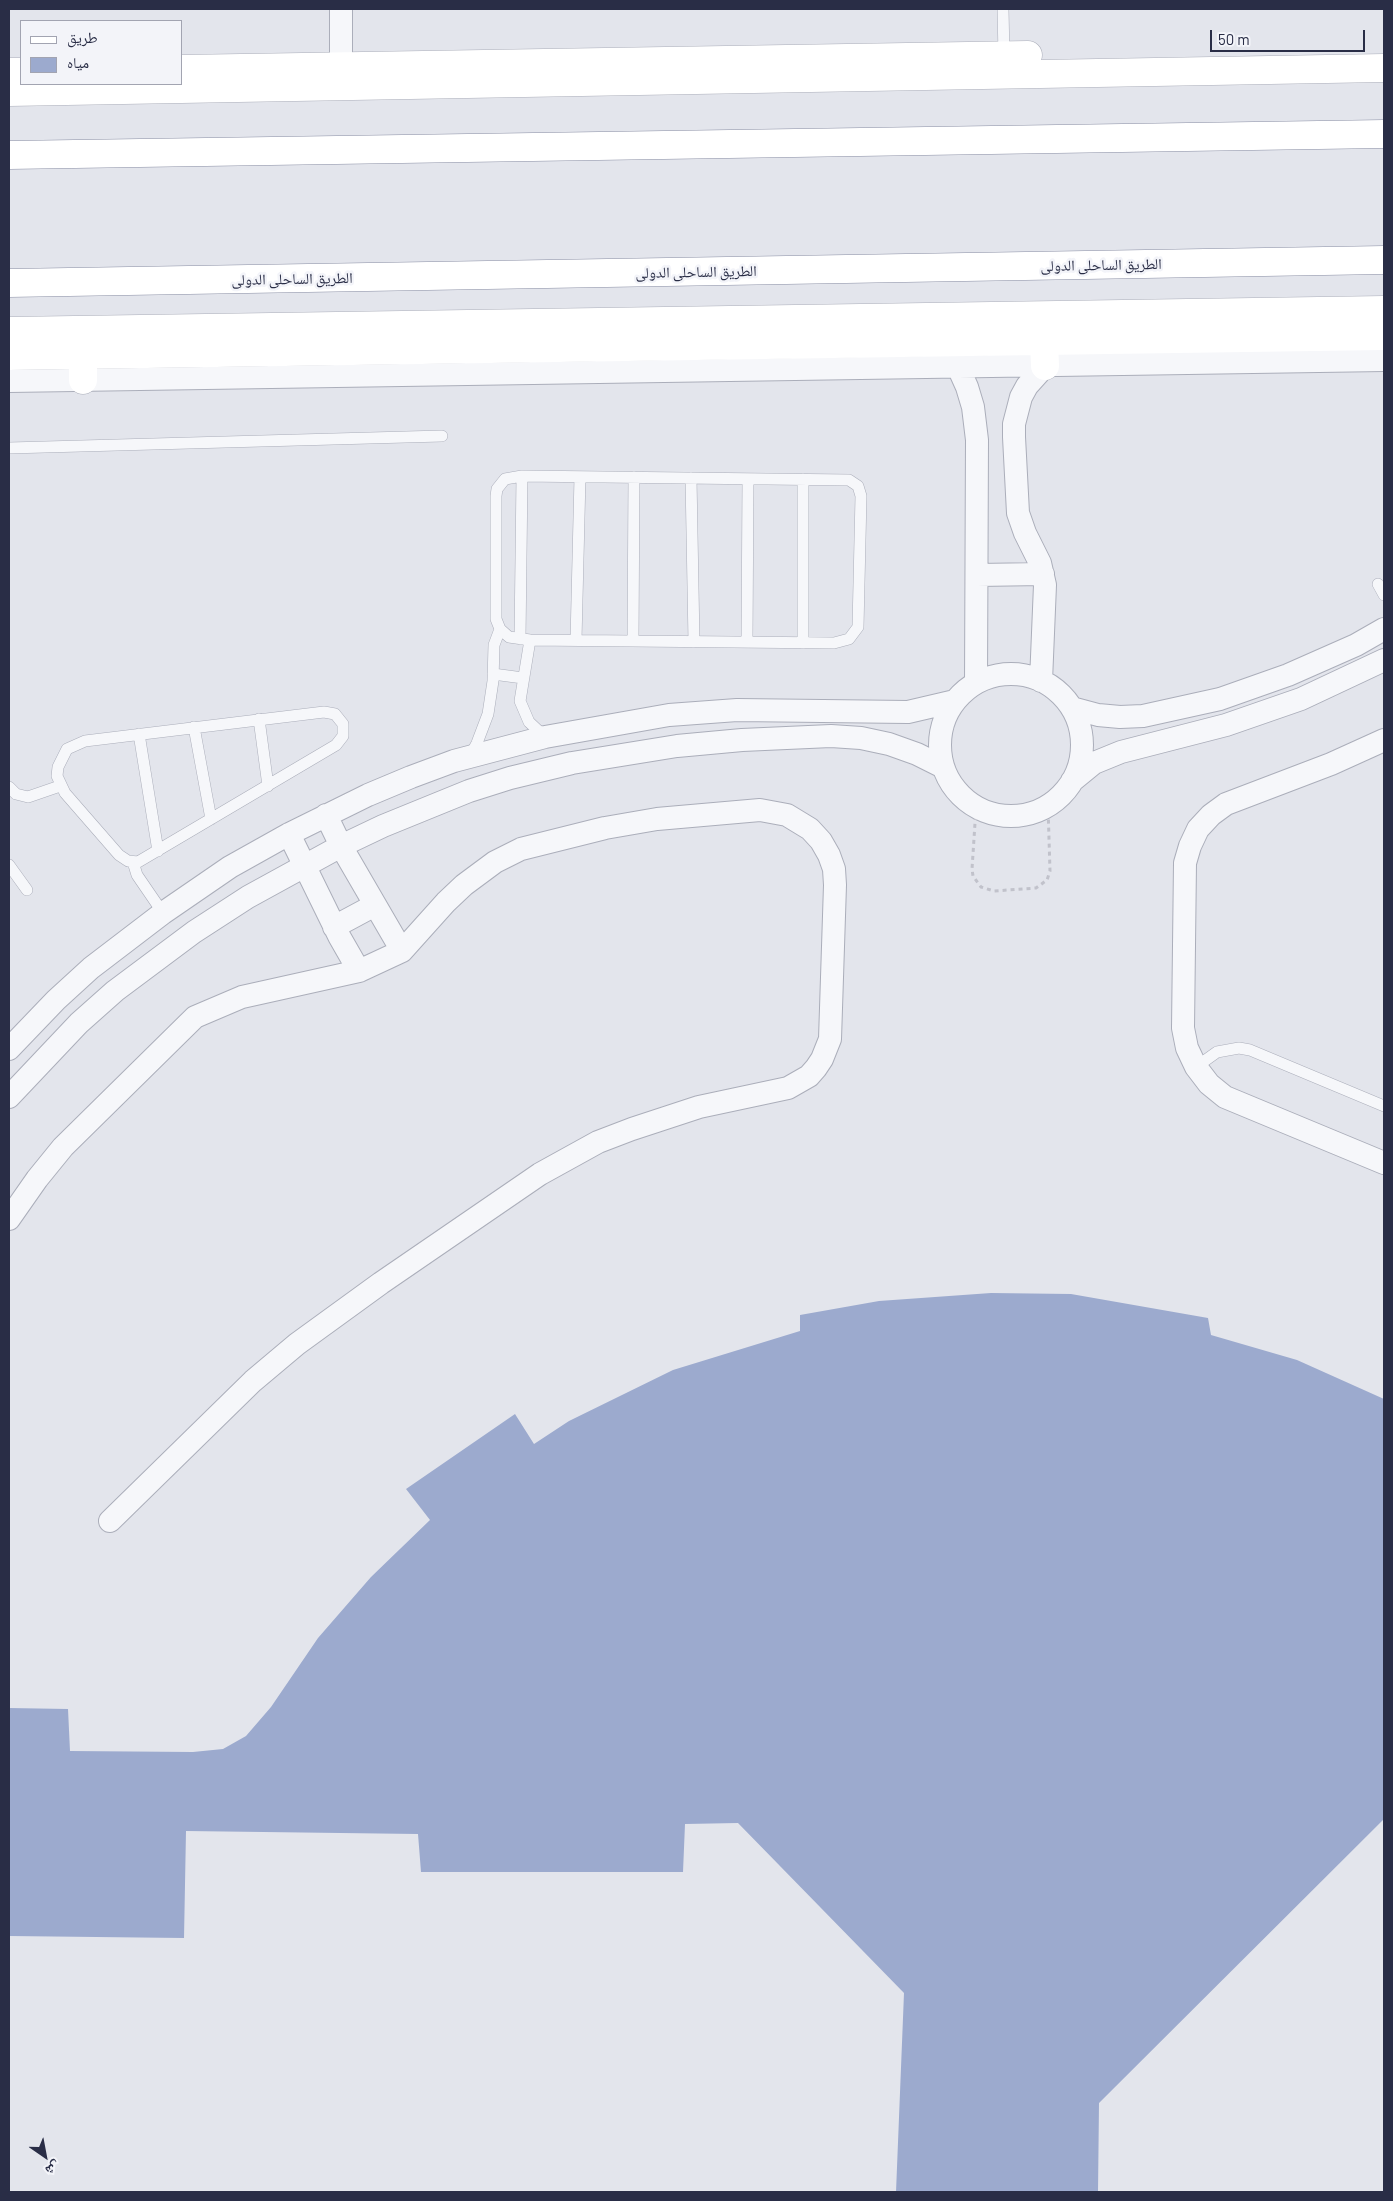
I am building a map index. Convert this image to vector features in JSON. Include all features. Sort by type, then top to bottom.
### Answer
[{"type":"main road","points":[[182,69],[1384,50]]},
{"type":"main road","points":[[9,92],[1384,68]]},
{"type":"main road","points":[[9,155],[1384,134]]},
{"type":"main road","name":"الطريق الساحلى الدولى","points":[[9,284],[1384,260]]},
{"type":"main road","points":[[9,331],[1384,310]]},
{"type":"main road","points":[[9,356],[83,368],[1045,354],[1384,336]]},
{"type":"street","points":[[341,9],[341,66]]},
{"type":"street","points":[[1041,681],[1045,595],[1043,574],[1036,552],[1025,533],[1018,514],[1014,424],[1021,397],[1045,354]]},
{"type":"street","points":[[9,381],[83,368],[958,367],[1045,354],[1384,360]]},
{"type":"street","points":[[958,367],[967,387],[976,424],[976,683]]},
{"type":"street","points":[[977,575],[1043,574]]},
{"type":"street","points":[[1072,708],[1098,715],[1120,717],[1143,716],[1220,699],[1288,675],[1356,645],[1384,629]]},
{"type":"street","points":[[1072,781],[1094,763],[1120,752],[1226,725],[1301,699],[1384,660]]},
{"type":"street","points":[[1008,674],[1025,676],[1041,681],[1053,688],[1072,708],[1079,726],[1082,744],[1080,763],[1072,781],[1062,795],[1048,806],[1031,814],[1012,816],[994,814],[976,808],[962,797],[950,783],[943,767],[940,733],[946,716],[954,701],[976,683],[992,676],[1008,674]]},
{"type":"street","points":[[9,1049],[56,1000],[98,962],[163,913],[230,867],[326,815],[411,777],[470,757],[545,737],[669,715],[737,710],[908,712],[954,701]]},
{"type":"street","points":[[1143,716],[1149,745]]},
{"type":"street","points":[[9,1097],[79,1023],[143,969],[194,932],[248,897],[341,846],[426,808],[510,778],[572,763],[676,746],[742,740],[831,736],[861,738],[889,744],[917,754],[943,767]]},
{"type":"street","points":[[1384,740],[1331,764],[1226,804],[1211,815],[1198,829],[1187,854],[1184,882],[1183,1028],[1187,1048],[1196,1067],[1209,1084],[1225,1097],[1384,1164]]},
{"type":"street","points":[[9,1219],[37,1179],[63,1147],[195,1018],[242,998],[359,971],[402,951],[446,902],[495,862],[521,848],[605,828],[657,819],[708,813],[760,810],[774,811],[787,815],[810,829],[825,848],[834,870],[835,885],[830,1039],[822,1059],[808,1076],[777,1092],[699,1107],[632,1129],[598,1142],[540,1174],[365,1294],[252,1381],[110,1522]]},
{"type":"street","points":[[326,815],[341,846],[402,951]]},
{"type":"street","points":[[288,834],[334,927],[359,971]]},
{"type":"street","points":[[334,927],[375,905]]},
{"type":"street","points":[[56,1000],[79,1023]]},
{"type":"lane","points":[[1003,9],[1004,56]]},
{"type":"lane","points":[[9,448],[442,436]]},
{"type":"lane","points":[[522,476],[525,639],[520,702],[528,722],[545,737]]},
{"type":"lane","points":[[522,476],[580,477],[849,480],[858,486],[861,496],[858,627],[854,634],[842,642],[694,642],[525,639],[509,637],[500,629],[496,619],[497,489],[505,479],[522,476]]},
{"type":"lane","points":[[576,640],[580,477]]},
{"type":"lane","points":[[633,641],[634,477]]},
{"type":"lane","points":[[690,478],[694,642]]},
{"type":"lane","points":[[747,642],[748,479]]},
{"type":"lane","points":[[803,479],[803,643]]},
{"type":"lane","points":[[1378,584],[1384,595]]},
{"type":"lane","points":[[470,757],[488,714],[493,674],[494,645],[500,629]]},
{"type":"lane","points":[[493,674],[523,678]]},
{"type":"lane","points":[[330,712],[340,718],[344,730],[343,736],[336,745],[143,860],[133,862],[118,855],[60,786],[57,776],[58,767],[67,749],[84,741],[260,720],[330,712]]},
{"type":"lane","points":[[260,720],[268,786]]},
{"type":"lane","points":[[194,727],[211,819]]},
{"type":"lane","points":[[139,734],[158,851]]},
{"type":"lane","points":[[9,787],[16,794],[28,797],[60,786]]},
{"type":"lane","points":[[133,862],[137,875],[163,913]]},
{"type":"lane","points":[[9,865],[27,890]]},
{"type":"lane","points":[[1196,1067],[1218,1052],[1239,1048],[1250,1050],[1384,1106]]},
{"type":"path","points":[[976,808],[973,876],[981,887],[994,891],[1036,888],[1047,880],[1050,871],[1048,806]]},
{"type":"water","points":[[991,1293],[1071,1294],[1208,1318],[1211,1335],[1297,1360],[1384,1399],[1384,1819],[1099,2103],[1098,2192],[896,2192],[904,1993],[738,1823],[685,1824],[683,1872],[421,1872],[418,1834],[186,1831],[184,1938],[9,1936],[9,1708],[68,1709],[70,1751],[193,1752],[223,1749],[246,1736],[271,1707],[318,1638],[371,1577],[430,1520],[406,1489],[515,1414],[534,1444],[569,1421],[673,1370],[800,1331],[800,1315],[879,1301]]}]
